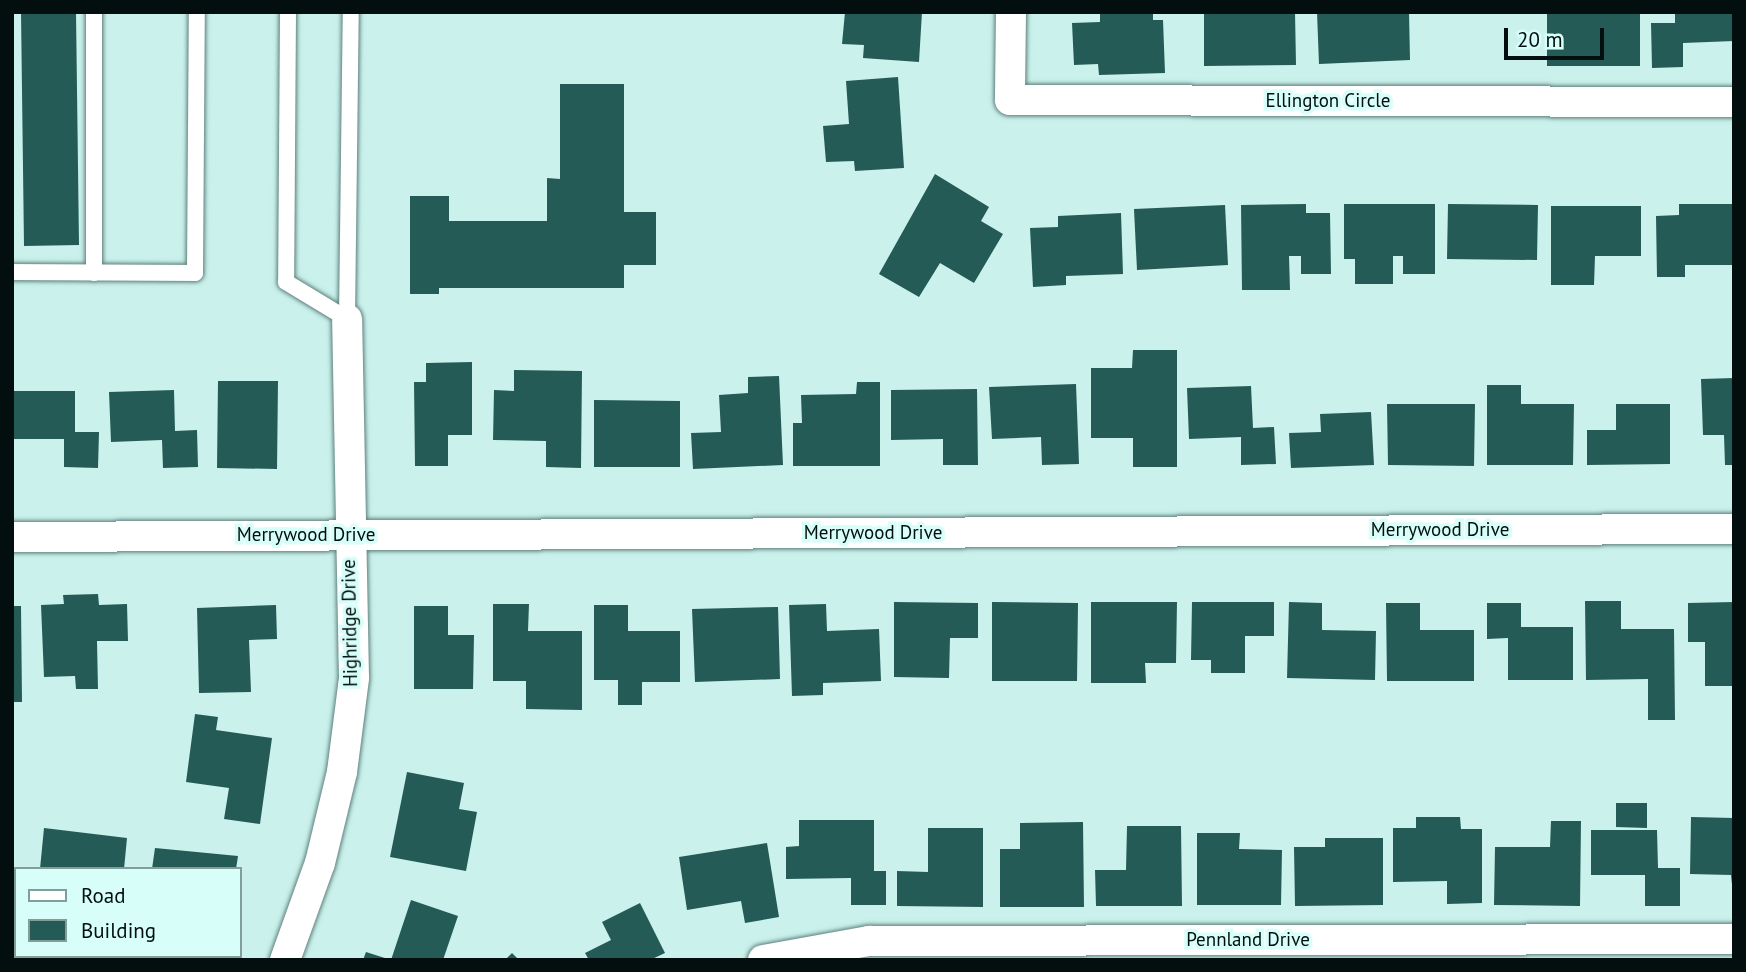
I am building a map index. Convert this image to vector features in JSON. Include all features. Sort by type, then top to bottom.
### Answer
[{"type":"street","name":"Ellington Circle","points":[[1011,12],[1010,100],[1734,102]]},
{"type":"street","name":"Highridge Drive","points":[[285,960],[320,863],[342,772],[354,678],[346,319]]},
{"type":"street","name":"Merrywood Drive","points":[[12,537],[1734,529]]},
{"type":"street","name":"Pennland Drive","points":[[763,960],[869,941],[1734,939]]},
{"type":"lane","points":[[94,12],[94,273]]},
{"type":"lane","points":[[12,272],[195,273],[197,12]]},
{"type":"lane","points":[[288,12],[286,282],[346,319]]},
{"type":"lane","points":[[346,319],[351,12]]},
{"type":"building","points":[[21,12],[76,12],[79,245],[24,246]]},
{"type":"building","points":[[845,12],[922,12],[919,62],[863,58],[864,45],[842,44]]},
{"type":"building","points":[[1100,12],[1153,12],[1153,20],[1163,20],[1165,73],[1099,75],[1098,64],[1074,65],[1072,23],[1100,22]]},
{"type":"building","points":[[1295,12],[1296,65],[1204,66],[1204,14]]},
{"type":"building","points":[[1317,12],[1409,12],[1410,60],[1319,64]]},
{"type":"building","points":[[1640,12],[1640,66],[1547,66],[1547,13]]},
{"type":"building","points":[[1675,12],[1734,12],[1734,41],[1683,43],[1683,67],[1652,68],[1651,23],[1675,23]]},
{"type":"building","points":[[898,77],[904,168],[855,171],[854,161],[826,162],[823,126],[849,124],[846,81]]},
{"type":"building","points":[[560,84],[624,84],[624,212],[656,212],[656,265],[624,265],[624,288],[439,288],[439,294],[410,294],[410,196],[449,196],[449,221],[547,221],[547,178],[560,179]]},
{"type":"building","points":[[935,174],[989,207],[981,221],[1003,234],[974,283],[940,263],[919,297],[879,274]]},
{"type":"building","points":[[1306,204],[1306,213],[1330,213],[1331,274],[1301,274],[1301,256],[1289,256],[1290,290],[1242,290],[1241,205]]},
{"type":"building","points":[[1344,204],[1435,204],[1435,274],[1403,274],[1403,256],[1393,256],[1393,284],[1355,284],[1355,259],[1344,259]]},
{"type":"building","points":[[1448,204],[1538,205],[1537,260],[1447,259]]},
{"type":"building","points":[[1679,204],[1734,204],[1734,265],[1685,265],[1685,277],[1657,277],[1656,216],[1679,215]]},
{"type":"building","points":[[1225,205],[1228,265],[1137,270],[1134,209]]},
{"type":"building","points":[[1551,206],[1641,206],[1641,256],[1595,256],[1594,285],[1551,285]]},
{"type":"building","points":[[1121,213],[1123,274],[1066,276],[1066,285],[1033,287],[1030,228],[1058,227],[1058,216]]},
{"type":"building","points":[[1133,350],[1177,350],[1177,467],[1133,467],[1133,438],[1091,438],[1091,368],[1132,368]]},
{"type":"building","points":[[472,362],[472,435],[448,435],[448,466],[415,466],[414,382],[426,382],[426,363]]},
{"type":"building","points":[[514,370],[582,371],[581,468],[546,467],[546,441],[493,440],[494,390],[514,391]]},
{"type":"building","points":[[779,376],[783,465],[693,469],[691,433],[721,432],[719,395],[748,393],[748,377]]},
{"type":"building","points":[[1734,378],[1734,465],[1725,465],[1724,435],[1703,435],[1701,379]]},
{"type":"building","points":[[218,381],[278,381],[277,469],[217,468]]},
{"type":"building","points":[[857,382],[880,382],[880,466],[793,466],[793,423],[802,423],[801,395],[856,394]]},
{"type":"building","points":[[1076,384],[1079,464],[1042,465],[1041,437],[992,439],[989,387]]},
{"type":"building","points":[[1487,385],[1521,385],[1521,404],[1574,404],[1573,465],[1487,465]]},
{"type":"building","points":[[1251,386],[1253,428],[1274,427],[1276,464],[1241,465],[1241,437],[1189,439],[1187,388]]},
{"type":"building","points":[[977,389],[978,465],[943,465],[943,439],[891,440],[891,390]]},
{"type":"building","points":[[174,390],[175,431],[197,430],[198,467],[163,468],[162,440],[111,442],[109,392]]},
{"type":"building","points":[[12,391],[75,391],[75,432],[99,432],[98,468],[64,467],[64,439],[12,439]]},
{"type":"building","points":[[594,400],[680,401],[680,467],[594,467]]},
{"type":"building","points":[[1387,404],[1475,404],[1474,466],[1388,465]]},
{"type":"building","points":[[1616,404],[1670,404],[1670,464],[1587,465],[1587,430],[1616,430]]},
{"type":"building","points":[[1371,412],[1374,465],[1291,468],[1289,433],[1321,432],[1320,414]]},
{"type":"building","points":[[98,594],[99,605],[127,604],[128,641],[97,641],[98,689],[76,689],[75,676],[44,677],[41,605],[64,604],[63,595]]},
{"type":"building","points":[[1585,601],[1621,601],[1621,629],[1674,629],[1675,720],[1648,720],[1648,679],[1586,680]]},
{"type":"building","points":[[894,602],[978,603],[978,638],[950,638],[949,678],[894,677]]},
{"type":"building","points":[[992,602],[1078,603],[1077,681],[992,681]]},
{"type":"building","points":[[1091,602],[1177,602],[1176,663],[1145,663],[1146,683],[1091,683]]},
{"type":"building","points":[[1192,602],[1274,602],[1274,636],[1245,636],[1245,673],[1211,673],[1211,660],[1191,660]]},
{"type":"building","points":[[1289,602],[1322,603],[1322,630],[1376,631],[1375,680],[1287,678]]},
{"type":"building","points":[[1734,602],[1734,686],[1705,686],[1705,642],[1688,642],[1688,603]]},
{"type":"building","points":[[1386,603],[1420,603],[1420,630],[1474,630],[1474,681],[1387,681]]},
{"type":"building","points":[[1487,603],[1521,603],[1521,627],[1573,627],[1573,680],[1508,680],[1508,638],[1487,639]]},
{"type":"building","points":[[493,604],[529,604],[528,631],[582,631],[582,710],[526,709],[526,681],[493,681]]},
{"type":"building","points":[[826,604],[827,631],[879,629],[881,681],[823,683],[823,695],[792,696],[789,605]]},
{"type":"building","points":[[276,605],[277,639],[249,640],[251,692],[199,693],[197,608]]},
{"type":"building","points":[[594,605],[628,605],[628,631],[680,631],[680,682],[642,682],[642,705],[618,705],[618,680],[594,680]]},
{"type":"building","points":[[12,606],[21,606],[22,702],[12,702]]},
{"type":"building","points":[[414,606],[448,606],[448,635],[474,635],[473,689],[414,689]]},
{"type":"building","points":[[778,607],[780,679],[695,682],[692,609]]},
{"type":"building","points":[[195,714],[218,717],[216,730],[272,738],[260,824],[224,819],[229,788],[186,782]]},
{"type":"building","points":[[407,772],[464,783],[459,809],[477,812],[466,871],[390,857]]},
{"type":"building","points":[[1616,803],[1647,803],[1647,828],[1616,827]]},
{"type":"building","points":[[1416,817],[1460,817],[1461,829],[1482,829],[1482,903],[1447,904],[1447,881],[1393,882],[1393,828],[1416,828]]},
{"type":"building","points":[[1691,817],[1734,818],[1734,904],[1731,875],[1690,874]]},
{"type":"building","points":[[799,820],[874,820],[874,871],[886,871],[886,905],[851,905],[851,878],[786,879],[786,847],[799,846]]},
{"type":"building","points":[[1551,821],[1581,821],[1580,906],[1494,905],[1495,847],[1550,847]]},
{"type":"building","points":[[1083,822],[1084,907],[1000,907],[1000,849],[1020,849],[1020,823]]},
{"type":"building","points":[[1127,826],[1181,826],[1182,906],[1096,906],[1095,870],[1126,870]]},
{"type":"building","points":[[44,828],[127,838],[124,867],[40,867]]},
{"type":"building","points":[[928,828],[983,828],[983,907],[897,906],[897,871],[928,872]]},
{"type":"building","points":[[1591,830],[1657,830],[1658,868],[1680,868],[1680,906],[1645,906],[1645,875],[1591,875]]},
{"type":"building","points":[[1197,833],[1240,833],[1239,849],[1282,850],[1281,905],[1197,905]]},
{"type":"building","points":[[1325,838],[1383,838],[1383,905],[1295,906],[1294,847],[1325,847]]},
{"type":"building","points":[[767,843],[779,917],[745,923],[741,901],[687,910],[679,857]]},
{"type":"building","points":[[155,848],[238,856],[236,867],[152,867]]},
{"type":"building","points":[[411,900],[458,916],[443,960],[391,960]]},
{"type":"building","points":[[640,903],[665,953],[650,960],[589,960],[585,953],[611,940],[602,922]]},
{"type":"building","points":[[366,952],[388,959],[388,960],[363,960]]},
{"type":"building","points":[[512,953],[519,960],[505,960]]}]
